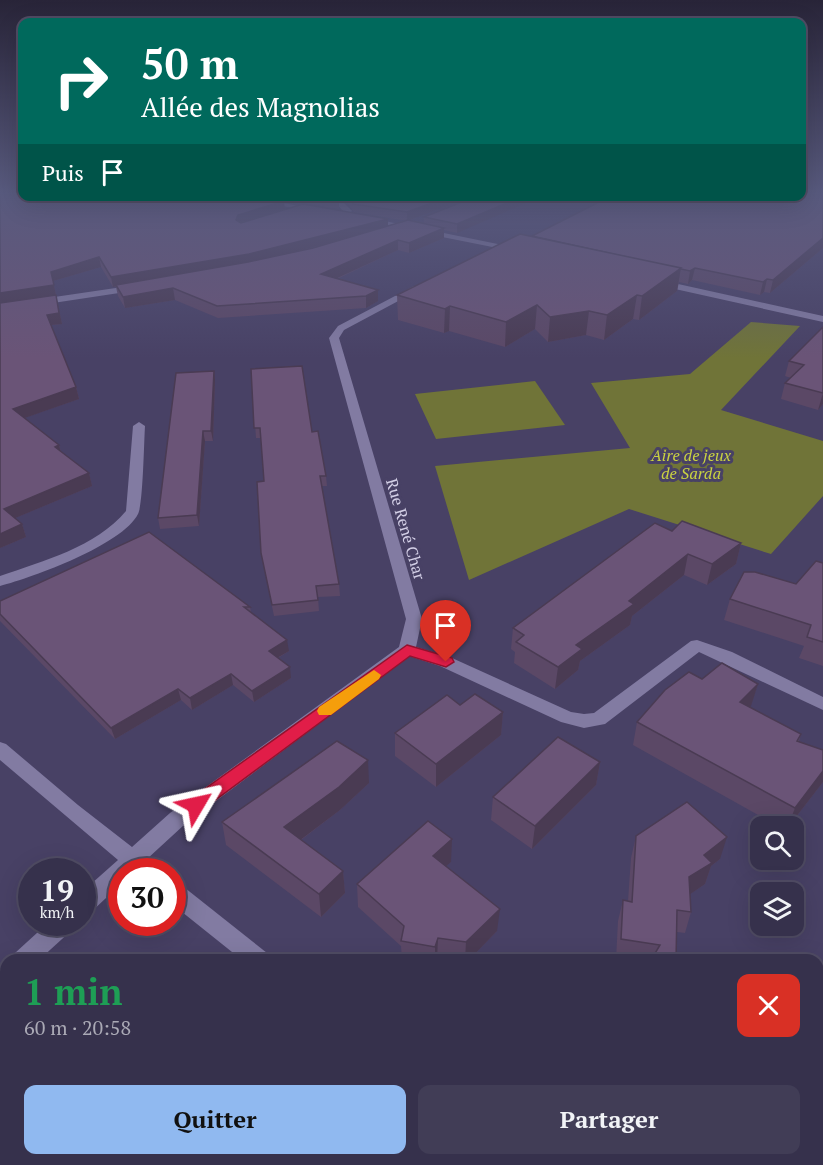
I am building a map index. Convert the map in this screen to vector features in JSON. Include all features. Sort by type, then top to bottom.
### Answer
[{"type":"street","points":[[480,256],[493,249]]},
{"type":"street","points":[[515,249],[522,251]]},
{"type":"street","points":[[646,279],[822,318]]},
{"type":"street","name":"Rue René Char","points":[[407,650],[414,618],[334,338],[341,328],[425,283]]},
{"type":"street","points":[[0,308],[149,286]]},
{"type":"street","points":[[0,581],[112,534],[126,523],[133,512],[139,426]]},
{"type":"street","points":[[147,858],[177,819],[407,650],[446,662],[567,717],[584,720],[599,718],[697,645],[726,656],[823,704]]},
{"type":"street","points":[[0,749],[71,811],[131,858]]},
{"type":"street","points":[[186,902],[251,954]]},
{"type":"street","points":[[30,954],[50,936]]},
{"type":"green space","name":"Aire de jeux de Sarda","points":[[751,322],[800,326],[721,410],[823,441],[823,496],[771,554],[629,509],[469,580],[435,466],[630,448],[591,383],[690,374]]},
{"type":"green space","points":[[535,381],[565,425],[436,439],[415,394]]},
{"type":"building","points":[[0,249],[267,249],[111,277],[99,257],[51,272],[54,285],[0,293]]},
{"type":"building","points":[[307,249],[377,249],[321,274],[378,290],[366,296],[217,306],[173,288],[123,297],[116,285]]},
{"type":"building","points":[[489,249],[593,249],[681,268],[642,296],[637,295],[607,315],[589,311],[550,317],[537,305],[506,322],[450,306],[445,309],[397,295]]},
{"type":"building","points":[[592,249],[809,249],[773,280],[767,279],[763,282],[695,268],[690,271]]},
{"type":"building","points":[[56,295],[59,313],[47,315],[76,387],[13,409],[59,445],[55,447],[89,473],[4,509],[22,524],[0,534],[0,303]]},
{"type":"building","points":[[823,327],[823,393],[785,383],[804,365],[789,361]]},
{"type":"building","points":[[302,366],[312,432],[318,431],[326,476],[320,476],[339,584],[316,586],[318,600],[272,605],[261,553],[257,482],[264,481],[260,428],[254,428],[251,369]]},
{"type":"building","points":[[214,371],[211,431],[203,431],[197,515],[158,518],[176,373]]},
{"type":"building","points":[[682,521],[741,543],[712,564],[688,554],[629,601],[634,604],[576,645],[582,649],[558,667],[516,642],[524,635],[513,628],[655,523],[672,531]]},
{"type":"building","points":[[149,532],[250,607],[244,607],[287,640],[269,651],[290,667],[252,691],[231,674],[190,698],[178,689],[111,728],[0,614],[0,601]]},
{"type":"building","points":[[816,561],[823,563],[823,642],[807,637],[811,625],[730,599],[744,572],[755,572],[796,584]]},
{"type":"building","points":[[722,663],[758,684],[740,702],[801,734],[797,741],[823,750],[823,771],[795,808],[637,722],[665,690],[689,672],[702,679]]},
{"type":"building","points":[[475,694],[503,712],[436,764],[395,733],[447,695],[460,705]]},
{"type":"building","points":[[558,737],[600,762],[535,826],[493,797]]},
{"type":"building","points":[[337,741],[368,760],[339,787],[284,827],[343,871],[319,894],[222,822]]},
{"type":"building","points":[[687,802],[727,837],[704,855],[712,863],[689,877],[691,912],[677,910],[676,954],[655,954],[660,945],[621,939],[623,900],[632,902],[636,836]]},
{"type":"building","points":[[428,821],[452,839],[433,856],[500,909],[466,942],[438,938],[435,947],[401,941],[404,926],[357,884]]},
{"type":"slow traffic","points":[[325,711],[374,675]]},
{"type":"route","points":[[196,805],[407,650],[446,662]]}]
